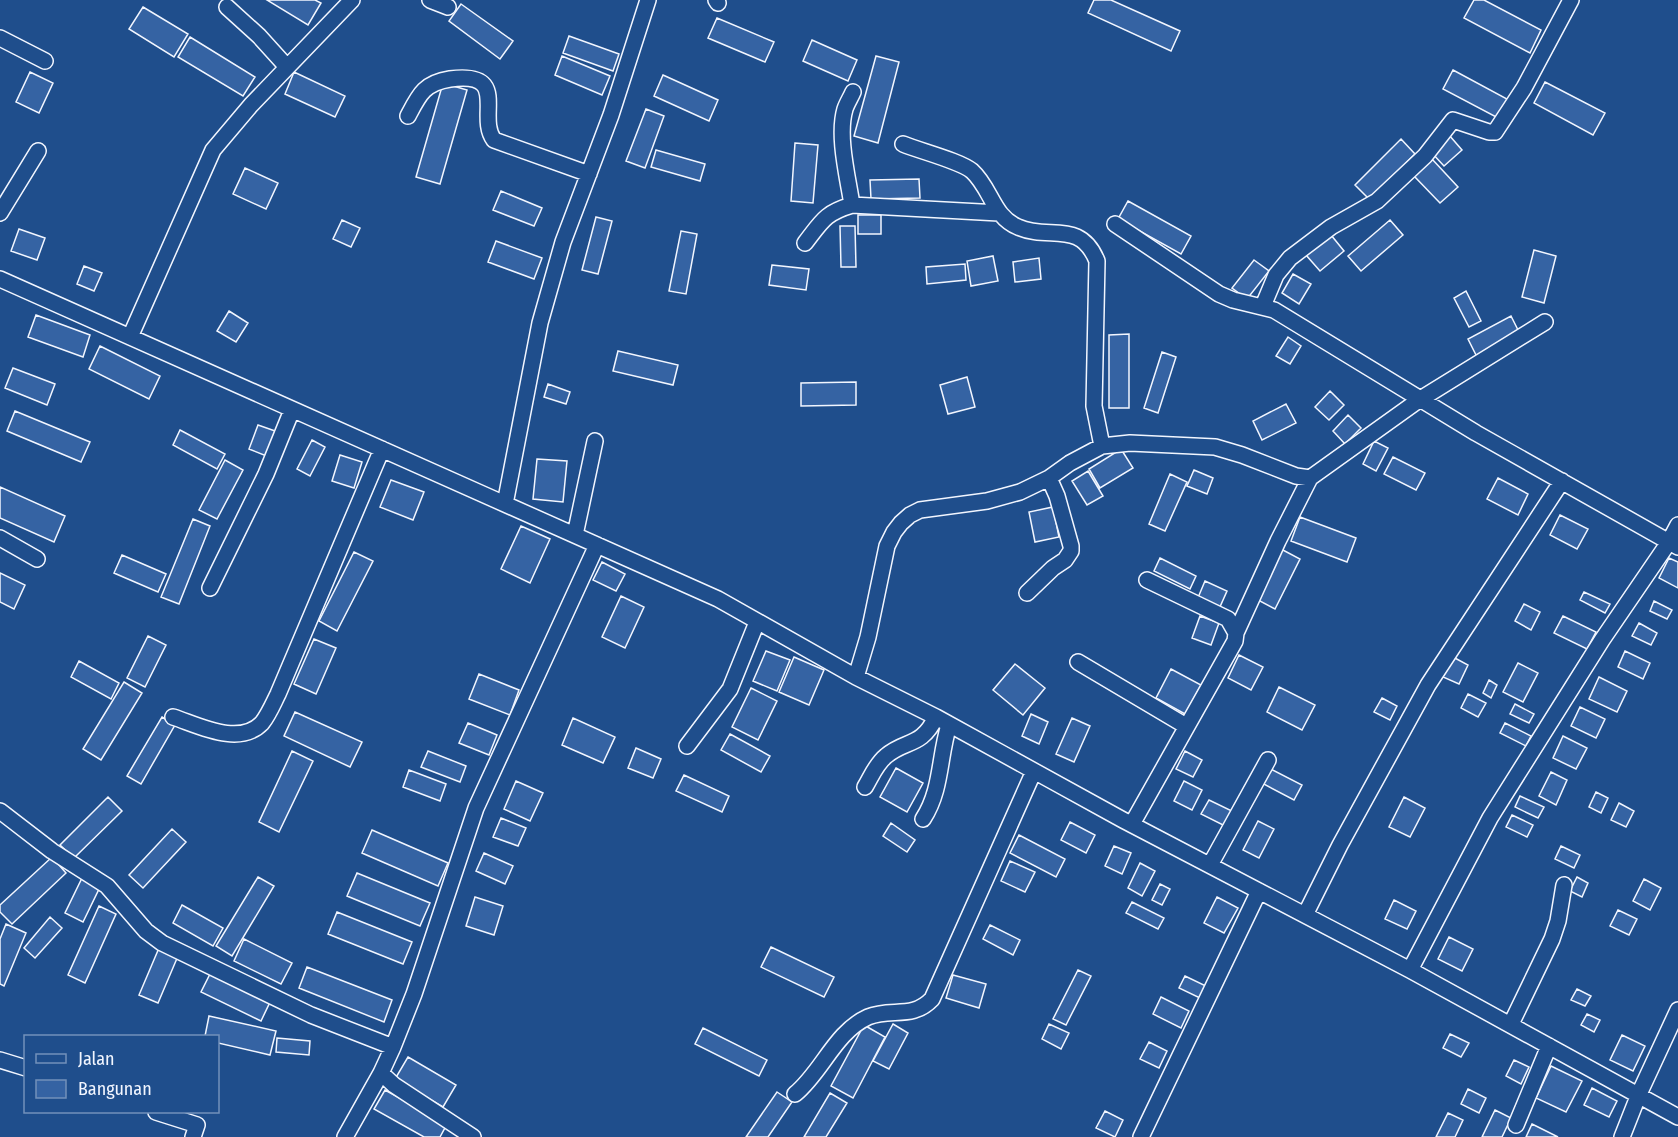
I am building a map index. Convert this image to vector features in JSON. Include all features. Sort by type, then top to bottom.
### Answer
[{"type":"street","points":[[130,337],[213,150],[251,105],[352,0]]},
{"type":"street","points":[[430,0],[448,7]]},
{"type":"street","points":[[505,504],[540,323],[562,242],[610,115],[648,0]]},
{"type":"street","points":[[1263,306],[1276,275],[1290,258],[1331,227],[1377,201],[1425,156],[1453,120],[1495,132],[1524,88],[1571,0]]},
{"type":"street","points":[[227,7],[259,36],[287,67]]},
{"type":"street","points":[[0,38],[45,61]]},
{"type":"street","points":[[408,116],[420,92],[437,81],[465,78],[477,81],[486,88],[489,95],[489,129],[494,140],[589,174]]},
{"type":"street","points":[[852,206],[844,147],[844,117],[853,92]]},
{"type":"street","points":[[903,144],[969,169],[980,179],[999,213],[1021,229],[1061,232],[1085,242],[1092,250],[1097,261],[1094,406],[1102,446]]},
{"type":"street","points":[[0,213],[38,151]]},
{"type":"street","points":[[805,243],[823,219],[834,211],[852,206],[999,213]]},
{"type":"street","points":[[1115,224],[1219,294],[1248,304],[1263,306],[1294,322],[1419,400],[1673,544]]},
{"type":"street","points":[[0,279],[718,599],[856,677],[943,721],[1132,824],[1511,1024],[1678,1117]]},
{"type":"street","points":[[1132,824],[1232,649],[1236,633],[1310,478],[1419,400],[1545,322]]},
{"type":"street","points":[[210,588],[266,474],[292,410]]},
{"type":"street","points":[[575,535],[595,441]]},
{"type":"street","points":[[856,677],[868,637],[887,546],[901,523],[920,510],[987,501],[1020,492],[1049,478],[1070,463],[1102,446],[1130,443],[1215,447],[1242,454],[1296,477],[1310,478]]},
{"type":"street","points":[[173,717],[222,733],[240,734],[260,725],[268,715],[382,449]]},
{"type":"street","points":[[1027,593],[1065,560],[1071,551],[1057,496],[1049,478]]},
{"type":"street","points":[[1305,915],[1340,844],[1428,685],[1562,482]]},
{"type":"street","points":[[1410,970],[1490,818],[1602,640],[1673,544],[1678,525]]},
{"type":"street","points":[[0,538],[37,560]]},
{"type":"street","points":[[345,1137],[393,1047],[414,994],[476,808],[597,545]]},
{"type":"street","points":[[1147,580],[1228,619],[1236,633]]},
{"type":"street","points":[[687,746],[730,688],[757,622]]},
{"type":"street","points":[[1078,662],[1186,726]]},
{"type":"street","points":[[865,787],[885,756],[916,742],[931,728],[943,721]]},
{"type":"street","points":[[923,819],[936,794],[943,721]]},
{"type":"street","points":[[1210,865],[1268,760]]},
{"type":"street","points":[[795,1094],[808,1083],[845,1034],[857,1023],[878,1014],[920,1009],[932,999],[1034,771]]},
{"type":"street","points":[[0,811],[52,851],[107,886],[146,931],[162,943],[311,1015],[393,1047]]},
{"type":"street","points":[[1511,1024],[1552,939],[1558,921],[1564,885]]},
{"type":"street","points":[[1141,1137],[1259,891]]},
{"type":"street","points":[[1622,1137],[1678,1010]]},
{"type":"street","points":[[1516,1125],[1549,1046]]},
{"type":"street","points":[[0,1060],[24,1067]]},
{"type":"street","points":[[381,1073],[394,1085],[473,1137]]},
{"type":"street","points":[[159,1113],[197,1125],[193,1137]]},
{"type":"building","points":[[267,0],[315,0],[321,3],[308,25]]},
{"type":"building","points":[[1094,0],[1111,0],[1180,31],[1171,51],[1088,13]]},
{"type":"building","points":[[1474,0],[1484,0],[1541,30],[1530,53],[1464,18]]},
{"type":"building","points":[[461,4],[513,41],[500,59],[449,21]]},
{"type":"building","points":[[143,7],[188,34],[174,57],[129,29]]},
{"type":"building","points":[[717,18],[774,42],[765,62],[708,38]]},
{"type":"building","points":[[569,36],[619,54],[613,71],[563,53]]},
{"type":"building","points":[[190,37],[255,77],[243,96],[178,57]]},
{"type":"building","points":[[812,40],[857,60],[848,81],[803,61]]},
{"type":"building","points":[[562,56],[610,76],[602,95],[555,75]]},
{"type":"building","points":[[876,56],[899,62],[878,143],[854,136]]},
{"type":"building","points":[[1453,70],[1507,99],[1498,118],[1443,89]]},
{"type":"building","points":[[30,72],[53,83],[39,113],[16,102]]},
{"type":"building","points":[[294,72],[345,96],[335,117],[285,94]]},
{"type":"building","points":[[663,75],[718,100],[709,121],[654,96]]},
{"type":"building","points":[[1545,82],[1605,113],[1593,135],[1534,103]]},
{"type":"building","points":[[443,83],[467,90],[440,184],[416,177]]},
{"type":"building","points":[[646,109],[664,116],[645,168],[626,161]]},
{"type":"building","points":[[1449,135],[1462,150],[1444,166],[1431,152]]},
{"type":"building","points":[[1401,139],[1415,154],[1369,199],[1355,185]]},
{"type":"building","points":[[795,143],[818,145],[813,203],[791,201]]},
{"type":"building","points":[[656,150],[705,164],[700,181],[651,167]]},
{"type":"building","points":[[1432,159],[1458,187],[1440,203],[1414,176]]},
{"type":"building","points":[[245,168],[278,183],[266,209],[233,194]]},
{"type":"building","points":[[919,179],[920,198],[871,199],[870,180]]},
{"type":"building","points":[[501,191],[542,208],[534,226],[493,210]]},
{"type":"building","points":[[1128,201],[1191,236],[1181,254],[1118,219]]},
{"type":"building","points":[[858,215],[881,215],[881,234],[858,234]]},
{"type":"building","points":[[596,217],[612,221],[598,274],[582,270]]},
{"type":"building","points":[[342,220],[360,228],[351,247],[333,239]]},
{"type":"building","points":[[1390,220],[1403,235],[1361,271],[1348,256]]},
{"type":"building","points":[[840,226],[855,226],[856,267],[841,267]]},
{"type":"building","points":[[19,229],[45,238],[37,260],[11,251]]},
{"type":"building","points":[[681,231],[697,234],[686,294],[669,291]]},
{"type":"building","points":[[1331,235],[1344,251],[1320,271],[1306,255]]},
{"type":"building","points":[[496,241],[542,258],[534,279],[488,262]]},
{"type":"building","points":[[1534,250],[1556,256],[1544,303],[1522,297]]},
{"type":"building","points":[[993,256],[998,281],[971,286],[967,261]]},
{"type":"building","points":[[1039,258],[1041,279],[1015,282],[1013,262]]},
{"type":"building","points":[[1254,260],[1269,271],[1247,299],[1232,288]]},
{"type":"building","points":[[965,264],[966,280],[927,284],[926,267]]},
{"type":"building","points":[[772,265],[809,269],[806,290],[769,285]]},
{"type":"building","points":[[84,266],[102,273],[94,291],[77,284]]},
{"type":"building","points":[[1293,274],[1311,284],[1299,304],[1282,293]]},
{"type":"building","points":[[1466,291],[1481,321],[1469,327],[1454,298]]},
{"type":"building","points":[[229,311],[248,323],[236,342],[217,331]]},
{"type":"building","points":[[36,315],[90,335],[83,357],[28,337]]},
{"type":"building","points":[[1511,316],[1520,334],[1477,357],[1468,339]]},
{"type":"building","points":[[1129,334],[1129,408],[1109,408],[1109,335]]},
{"type":"building","points":[[1288,337],[1301,346],[1290,364],[1276,356]]},
{"type":"building","points":[[100,346],[160,376],[149,399],[89,369]]},
{"type":"building","points":[[618,351],[678,365],[673,385],[613,371]]},
{"type":"building","points":[[1162,352],[1176,357],[1158,413],[1144,408]]},
{"type":"building","points":[[13,368],[55,384],[47,405],[5,388]]},
{"type":"building","points":[[967,377],[975,407],[948,414],[940,385]]},
{"type":"building","points":[[856,382],[856,405],[801,406],[801,383]]},
{"type":"building","points":[[548,384],[570,392],[566,404],[544,397]]},
{"type":"building","points":[[1330,391],[1344,405],[1329,420],[1315,407]]},
{"type":"building","points":[[1286,404],[1296,423],[1262,440],[1253,421]]},
{"type":"building","points":[[15,411],[90,442],[81,462],[7,431]]},
{"type":"building","points":[[1348,415],[1361,428],[1345,444],[1333,431]]},
{"type":"building","points":[[258,425],[278,432],[269,457],[249,449]]},
{"type":"building","points":[[180,430],[225,454],[217,469],[173,445]]},
{"type":"building","points":[[312,440],[325,447],[310,476],[297,469]]},
{"type":"building","points":[[1374,441],[1388,448],[1376,471],[1363,464]]},
{"type":"building","points":[[1121,449],[1133,468],[1100,488],[1089,469]]},
{"type":"building","points":[[340,455],[362,462],[354,488],[332,481]]},
{"type":"building","points":[[1393,457],[1425,473],[1416,490],[1384,474]]},
{"type":"building","points":[[537,459],[567,461],[563,502],[533,499]]},
{"type":"building","points":[[225,460],[243,470],[217,519],[199,510]]},
{"type":"building","points":[[1194,470],[1213,478],[1207,494],[1187,486]]},
{"type":"building","points":[[1088,471],[1103,496],[1087,505],[1072,481]]},
{"type":"building","points":[[1170,474],[1187,482],[1165,531],[1149,524]]},
{"type":"building","points":[[1498,478],[1528,494],[1518,515],[1487,499]]},
{"type":"building","points":[[391,480],[424,492],[413,520],[380,507]]},
{"type":"building","points":[[0,487],[65,516],[54,542],[0,518]]},
{"type":"building","points":[[1053,507],[1059,537],[1035,542],[1029,512]]},
{"type":"building","points":[[1560,515],[1588,529],[1577,549],[1550,535]]},
{"type":"building","points":[[1300,517],[1356,538],[1347,562],[1291,541]]},
{"type":"building","points":[[193,519],[210,526],[179,604],[161,597]]},
{"type":"building","points":[[521,526],[550,539],[530,583],[501,569]]},
{"type":"building","points":[[1281,549],[1300,559],[1275,609],[1256,599]]},
{"type":"building","points":[[354,552],[373,561],[337,631],[319,621]]},
{"type":"building","points":[[122,555],[166,574],[158,592],[114,573]]},
{"type":"building","points":[[1160,558],[1196,576],[1190,589],[1154,571]]},
{"type":"building","points":[[1669,558],[1678,562],[1678,588],[1659,578]]},
{"type":"building","points":[[602,562],[625,574],[616,591],[593,580]]},
{"type":"building","points":[[0,573],[25,585],[14,609],[0,602]]},
{"type":"building","points":[[1205,581],[1227,591],[1219,609],[1197,600]]},
{"type":"building","points":[[1584,592],[1610,604],[1605,613],[1580,600]]},
{"type":"building","points":[[621,596],[644,607],[625,648],[602,637]]},
{"type":"building","points":[[1654,601],[1672,610],[1667,619],[1650,611]]},
{"type":"building","points":[[1524,604],[1540,612],[1531,630],[1515,621]]},
{"type":"building","points":[[1200,616],[1219,623],[1211,645],[1192,638]]},
{"type":"building","points":[[1563,616],[1596,632],[1587,649],[1554,633]]},
{"type":"building","points":[[1639,623],[1657,633],[1651,645],[1632,636]]},
{"type":"building","points":[[148,636],[166,645],[145,687],[127,678]]},
{"type":"building","points":[[314,639],[336,648],[316,694],[294,684]]},
{"type":"building","points":[[766,651],[790,660],[777,691],[753,681]]},
{"type":"building","points":[[1625,651],[1650,663],[1643,679],[1618,667]]},
{"type":"building","points":[[1239,655],[1263,667],[1251,690],[1228,678]]},
{"type":"building","points":[[794,657],[824,670],[809,705],[779,692]]},
{"type":"building","points":[[1453,657],[1468,665],[1459,684],[1443,677]]},
{"type":"building","points":[[79,661],[119,683],[111,699],[71,677]]},
{"type":"building","points":[[1518,663],[1538,673],[1523,702],[1503,692]]},
{"type":"building","points":[[1015,664],[1045,688],[1023,715],[993,690]]},
{"type":"building","points":[[1171,669],[1201,685],[1185,714],[1156,698]]},
{"type":"building","points":[[479,674],[519,690],[510,715],[469,699]]},
{"type":"building","points":[[1599,677],[1627,691],[1617,712],[1589,699]]},
{"type":"building","points":[[1489,680],[1497,685],[1491,698],[1483,693]]},
{"type":"building","points":[[124,682],[142,693],[101,760],[83,749]]},
{"type":"building","points":[[1279,687],[1315,705],[1302,730],[1267,712]]},
{"type":"building","points":[[751,688],[777,701],[758,740],[732,727]]},
{"type":"building","points":[[1468,694],[1486,703],[1478,717],[1461,708]]},
{"type":"building","points":[[1382,698],[1397,706],[1390,720],[1374,712]]},
{"type":"building","points":[[1515,704],[1534,714],[1529,723],[1510,714]]},
{"type":"building","points":[[1580,707],[1605,719],[1596,738],[1571,726]]},
{"type":"building","points":[[295,712],[362,742],[350,767],[284,736]]},
{"type":"building","points":[[1031,714],[1048,722],[1039,744],[1022,736]]},
{"type":"building","points":[[162,717],[175,725],[141,784],[127,776]]},
{"type":"building","points":[[573,718],[615,737],[603,763],[562,745]]},
{"type":"building","points":[[1072,718],[1090,726],[1074,762],[1056,754]]},
{"type":"building","points":[[468,723],[497,735],[489,755],[459,743]]},
{"type":"building","points":[[1505,723],[1531,736],[1526,746],[1500,733]]},
{"type":"building","points":[[730,734],[770,756],[761,772],[721,750]]},
{"type":"building","points":[[1563,736],[1587,748],[1576,769],[1553,758]]},
{"type":"building","points":[[636,748],[661,759],[653,778],[628,768]]},
{"type":"building","points":[[292,751],[313,761],[279,832],[259,822]]},
{"type":"building","points":[[428,751],[466,766],[460,782],[421,767]]},
{"type":"building","points":[[1185,751],[1202,760],[1193,777],[1176,769]]},
{"type":"building","points":[[1267,767],[1302,785],[1294,800],[1260,782]]},
{"type":"building","points":[[896,768],[923,783],[907,812],[880,797]]},
{"type":"building","points":[[409,770],[446,784],[440,801],[403,787]]},
{"type":"building","points":[[1551,772],[1567,780],[1556,805],[1539,796]]},
{"type":"building","points":[[684,775],[729,796],[722,812],[676,791]]},
{"type":"building","points":[[516,781],[543,793],[530,821],[504,809]]},
{"type":"building","points":[[1184,781],[1202,790],[1192,810],[1174,801]]},
{"type":"building","points":[[1596,792],[1608,798],[1601,813],[1589,807]]},
{"type":"building","points":[[1520,796],[1544,807],[1538,818],[1515,807]]},
{"type":"building","points":[[108,797],[122,811],[74,858],[60,845]]},
{"type":"building","points":[[1404,797],[1425,808],[1410,837],[1389,827]]},
{"type":"building","points":[[1209,800],[1234,812],[1227,827],[1201,814]]},
{"type":"building","points":[[1619,803],[1634,811],[1626,827],[1611,820]]},
{"type":"building","points":[[1512,815],[1533,825],[1527,837],[1506,827]]},
{"type":"building","points":[[501,818],[526,828],[518,846],[493,837]]},
{"type":"building","points":[[1258,821],[1274,829],[1259,858],[1243,850]]},
{"type":"building","points":[[1070,822],[1095,835],[1086,853],[1061,840]]},
{"type":"building","points":[[891,823],[915,840],[907,852],[883,836]]},
{"type":"building","points":[[172,829],[186,842],[143,888],[129,875]]},
{"type":"building","points":[[372,830],[448,863],[438,886],[362,853]]},
{"type":"building","points":[[1019,835],[1065,859],[1056,877],[1010,853]]},
{"type":"building","points":[[1114,846],[1131,853],[1122,874],[1105,866]]},
{"type":"building","points":[[1561,846],[1580,855],[1574,868],[1555,859]]},
{"type":"building","points":[[484,853],[513,866],[505,884],[476,871]]},
{"type":"building","points":[[52,857],[66,873],[12,924],[0,912],[0,905]]},
{"type":"building","points":[[1010,861],[1035,872],[1025,892],[1001,881]]},
{"type":"building","points":[[1140,863],[1155,871],[1142,896],[1128,888]]},
{"type":"building","points":[[357,873],[430,903],[420,926],[347,896]]},
{"type":"building","points":[[258,877],[274,886],[232,956],[216,946]]},
{"type":"building","points":[[1577,877],[1588,883],[1582,897],[1570,891]]},
{"type":"building","points":[[82,878],[100,887],[83,922],[65,913]]},
{"type":"building","points":[[1644,879],[1661,888],[1650,910],[1633,901]]},
{"type":"building","points":[[1160,884],[1170,889],[1162,905],[1152,900]]},
{"type":"building","points":[[475,897],[503,906],[494,935],[466,926]]},
{"type":"building","points":[[1217,897],[1238,908],[1224,933],[1204,923]]},
{"type":"building","points":[[1394,900],[1416,911],[1407,929],[1385,919]]},
{"type":"building","points":[[1132,902],[1164,918],[1158,929],[1126,913]]},
{"type":"building","points":[[182,905],[223,928],[213,946],[173,923]]},
{"type":"building","points":[[99,906],[116,914],[85,983],[68,975]]},
{"type":"building","points":[[1618,910],[1637,919],[1629,935],[1610,926]]},
{"type":"building","points":[[337,912],[412,942],[403,964],[328,934]]},
{"type":"building","points":[[50,917],[62,928],[35,958],[24,948]]},
{"type":"building","points":[[6,924],[26,933],[4,986],[0,984],[0,939]]},
{"type":"building","points":[[990,925],[1020,940],[1013,955],[983,939]]},
{"type":"building","points":[[1449,937],[1473,949],[1462,971],[1438,959]]},
{"type":"building","points":[[244,939],[292,963],[281,984],[234,961]]},
{"type":"building","points":[[771,947],[834,977],[824,997],[761,967]]},
{"type":"building","points":[[159,948],[178,956],[158,1003],[139,995]]},
{"type":"building","points":[[307,967],[392,1000],[384,1022],[299,988]]},
{"type":"building","points":[[1078,970],[1091,976],[1066,1025],[1053,1019]]},
{"type":"building","points":[[211,972],[271,1000],[261,1021],[201,992]]},
{"type":"building","points":[[953,975],[986,984],[979,1008],[946,998]]},
{"type":"building","points":[[1185,976],[1208,987],[1202,999],[1179,988]]},
{"type":"building","points":[[1577,989],[1591,996],[1585,1006],[1571,1000]]},
{"type":"building","points":[[1161,997],[1189,1011],[1181,1028],[1153,1014]]},
{"type":"building","points":[[1587,1014],[1600,1020],[1594,1032],[1581,1025]]},
{"type":"building","points":[[209,1016],[276,1031],[270,1055],[219,1043],[219,1035],[205,1035]]},
{"type":"building","points":[[893,1024],[908,1033],[889,1069],[873,1061]]},
{"type":"building","points":[[1049,1024],[1069,1033],[1061,1049],[1042,1039]]},
{"type":"building","points":[[864,1025],[885,1037],[853,1098],[831,1086]]},
{"type":"building","points":[[703,1028],[767,1060],[759,1076],[695,1044]]},
{"type":"building","points":[[1450,1034],[1469,1043],[1461,1057],[1443,1048]]},
{"type":"building","points":[[1622,1035],[1645,1046],[1633,1071],[1610,1060]]},
{"type":"building","points":[[277,1038],[310,1041],[309,1055],[276,1052]]},
{"type":"building","points":[[1149,1042],[1167,1051],[1159,1068],[1140,1059]]},
{"type":"building","points":[[408,1057],[456,1085],[443,1107],[395,1079]]},
{"type":"building","points":[[1514,1060],[1529,1067],[1521,1084],[1506,1076]]},
{"type":"building","points":[[1551,1066],[1582,1081],[1566,1112],[1536,1098]]},
{"type":"building","points":[[1592,1088],[1617,1101],[1609,1117],[1584,1105]]},
{"type":"building","points":[[1468,1089],[1486,1098],[1479,1113],[1461,1104]]},
{"type":"building","points":[[385,1090],[447,1124],[440,1137],[424,1137],[374,1109]]},
{"type":"building","points":[[777,1092],[792,1102],[768,1137],[746,1137]]},
{"type":"building","points":[[830,1093],[847,1103],[826,1137],[804,1137]]},
{"type":"building","points":[[1495,1110],[1511,1118],[1502,1137],[1482,1137]]},
{"type":"building","points":[[1105,1111],[1123,1120],[1115,1137],[1096,1128]]},
{"type":"building","points":[[1448,1113],[1463,1120],[1455,1137],[1436,1137]]},
{"type":"building","points":[[1532,1124],[1558,1137],[1526,1137]]}]
